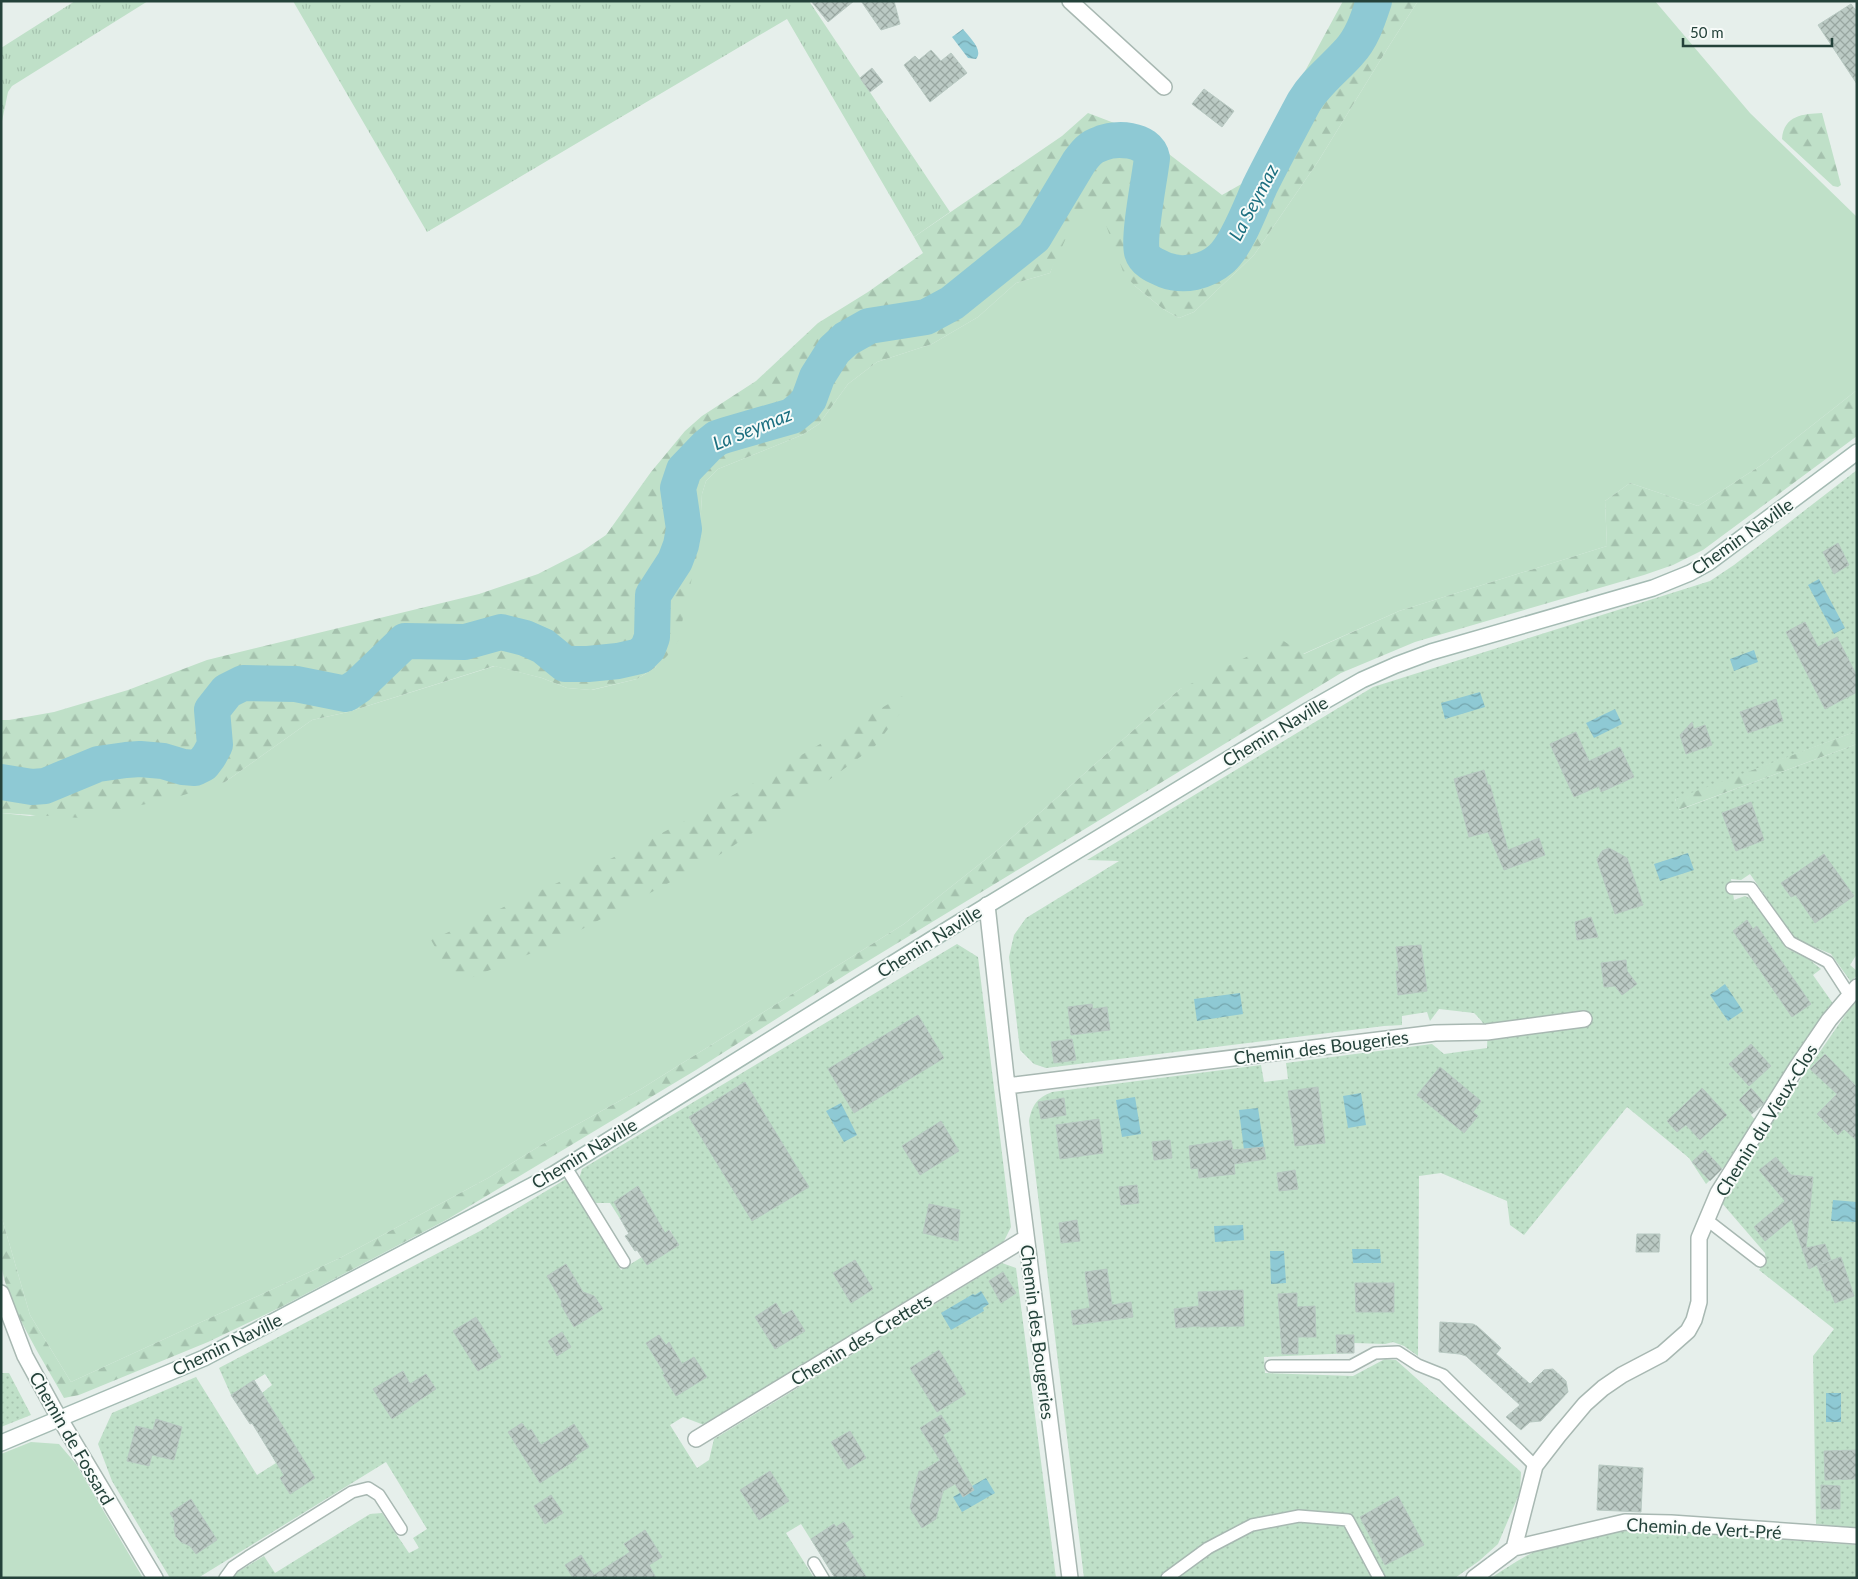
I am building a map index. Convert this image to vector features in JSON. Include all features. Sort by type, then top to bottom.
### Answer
[{"type":"street","points":[[1070,1],[1164,87]]},
{"type":"street","name":"Chemin Naville","points":[[1,1443],[60,1420],[204,1358],[565,1166],[987,905],[1362,680],[1431,652],[1652,588],[1699,569],[1857,452]]},
{"type":"street","name":"Chemin des Bougeries","points":[[987,905],[1007,1086],[1070,1578]]},
{"type":"street","name":"Chemin du Vieux-Clos","points":[[1514,1548],[1535,1466],[1569,1422],[1603,1388],[1622,1375],[1662,1354],[1688,1331],[1694,1320],[1699,1302],[1699,1238],[1718,1193],[1797,1067],[1829,1020],[1853,991]]},
{"type":"street","name":"Chemin des Bougeries","points":[[1007,1086],[1436,1033],[1487,1032],[1584,1019]]},
{"type":"street","name":"Chemin des Crettets","points":[[696,1439],[1026,1238]]},
{"type":"street","name":"Chemin de Fossard","points":[[1,1293],[25,1356],[60,1420],[155,1578]]},
{"type":"street","name":"Chemin de Vert-Pré","points":[[1474,1578],[1514,1548],[1625,1522],[1670,1523],[1857,1536]]},
{"type":"lane","points":[[1744,878],[1790,942],[1828,962],[1853,991]]},
{"type":"lane","points":[[1732,888],[1751,888]]},
{"type":"lane","points":[[565,1166],[624,1262]]},
{"type":"lane","points":[[1707,1220],[1760,1260]]},
{"type":"lane","points":[[1271,1366],[1351,1366],[1375,1353],[1398,1352],[1418,1366],[1443,1376],[1535,1466]]},
{"type":"lane","points":[[225,1578],[233,1567],[248,1556],[352,1492],[368,1488],[379,1495],[401,1529]]},
{"type":"lane","points":[[1174,1576],[1208,1548],[1252,1525],[1299,1516],[1348,1520],[1379,1578]]},
{"type":"lane","points":[[814,1563],[823,1578]]},
{"type":"green space","points":[[75,1],[148,1],[12,86],[8,92],[1,126],[1,48]]},
{"type":"green space","points":[[293,1],[809,1],[950,212],[914,237],[787,19],[427,232]]},
{"type":"green space","points":[[1343,1],[1418,1],[1319,160],[1254,255],[1194,312],[1179,318],[1163,309],[1135,286],[1124,274],[1099,206],[1077,214],[1050,273],[1016,283],[978,317],[932,344],[877,362],[848,384],[819,424],[802,435],[718,469],[706,481],[702,494],[699,546],[678,641],[656,667],[637,679],[591,690],[567,688],[542,678],[494,666],[348,712],[312,720],[225,782],[174,798],[81,818],[1,813],[1,720],[54,712],[128,690],[207,660],[479,594],[538,574],[581,552],[606,535],[651,472],[685,431],[702,416],[756,381],[818,323],[868,292],[923,253],[914,237],[1062,136],[1088,113],[1143,134],[1222,195],[1245,182]]},
{"type":"green space","points":[[1418,1],[1655,1],[1750,113],[1857,217],[1857,390],[1763,464],[1698,506],[1630,483],[1605,501],[1607,546],[1399,611],[1303,654],[1180,689],[1000,848],[904,924],[641,1089],[551,1139],[488,1178],[340,1258],[71,1382],[30,1315],[1,1215],[1,813],[30,816],[225,782],[312,720],[348,712],[495,666],[542,678],[567,688],[592,690],[637,679],[656,667],[699,546],[702,494],[706,481],[718,469],[802,435],[819,424],[848,384],[877,362],[932,344],[978,317],[1016,283],[1050,273],[1088,171],[1135,286],[1163,309],[1179,318],[1194,312],[1254,255],[1319,160]]},
{"type":"green space","points":[[1822,113],[1841,185],[1838,187],[1833,186],[1782,139],[1786,125],[1791,120],[1802,115]]},
{"type":"green space","points":[[1857,390],[1857,436],[1703,550],[1673,565],[1644,575],[1415,642],[1341,673],[850,972],[696,1070],[448,1219],[281,1307],[208,1342],[79,1395],[64,1398],[17,1313],[4,1278],[1,1262],[1,1215],[30,1315],[71,1382],[340,1258],[488,1178],[551,1139],[641,1089],[904,924],[1000,848],[1180,689],[1282,640],[1304,654],[1399,611],[1607,546],[1605,501],[1630,483],[1698,506],[1763,464]]},
{"type":"green space","points":[[1857,470],[1857,731],[1675,799],[1679,810],[1857,744],[1857,954],[1850,965],[1857,971],[1857,975],[1851,982],[1831,954],[1795,939],[1750,874],[1741,880],[1731,879],[1734,900],[1745,896],[1752,899],[1786,948],[1810,960],[1821,969],[1813,975],[1834,1005],[1766,1105],[1764,1103],[1751,1115],[1756,1121],[1729,1162],[1706,1184],[1689,1158],[1627,1107],[1524,1235],[1510,1225],[1507,1201],[1441,1173],[1419,1176],[1418,1356],[1404,1346],[1393,1342],[1385,1344],[1354,1343],[1354,1353],[1264,1357],[1265,1373],[1353,1376],[1385,1359],[1396,1360],[1521,1472],[1520,1492],[1498,1544],[1479,1561],[1455,1578],[1084,1578],[1029,1121],[1036,1103],[1042,1097],[1052,1092],[1261,1065],[1264,1082],[1288,1079],[1286,1063],[1432,1044],[1444,1054],[1487,1048],[1487,1032],[1482,1021],[1474,1013],[1439,1009],[1430,1021],[1427,1012],[1402,1016],[1402,1025],[1046,1068],[1034,1064],[1020,1050],[1009,957],[1014,935],[1026,918],[1119,861],[1087,860],[1373,687],[1710,581],[1734,565]]},
{"type":"green space","points":[[902,696],[907,704],[875,746],[795,805],[710,861],[556,943],[456,984],[431,940],[632,849],[735,794]]},
{"type":"green space","points":[[1857,731],[1857,744],[1678,810],[1675,798]]},
{"type":"green space","points":[[957,944],[978,957],[1011,1227],[1004,1241],[704,1425],[683,1417],[670,1425],[697,1468],[709,1460],[714,1439],[1002,1263],[1016,1268],[1056,1578],[835,1578],[801,1524],[786,1533],[814,1578],[232,1578],[236,1573],[264,1556],[275,1573],[370,1514],[382,1513],[409,1553],[419,1548],[413,1538],[427,1529],[386,1462],[198,1578],[170,1578],[112,1481],[98,1444],[112,1413],[196,1377],[257,1475],[276,1463],[263,1441],[284,1428],[262,1393],[272,1385],[265,1374],[231,1395],[219,1368],[480,1231],[566,1179],[621,1270],[642,1257],[647,1265],[678,1245],[670,1230],[662,1235],[629,1233],[610,1203],[596,1203],[579,1179],[582,1169]]},
{"type":"green space","points":[[1857,998],[1857,1528],[1816,1524],[1813,1356],[1834,1329],[1759,1270],[1766,1260],[1765,1253],[1721,1202],[1781,1108]]},
{"type":"green space","points":[[1,1373],[9,1373],[31,1415],[1,1427]]},
{"type":"green space","points":[[31,1442],[59,1444],[76,1464],[143,1578],[1,1578],[1,1454]]},
{"type":"green space","points":[[1665,1528],[1857,1545],[1857,1578],[1491,1578],[1528,1555],[1559,1543],[1613,1532]]},
{"type":"water","points":[[963,29],[977,48],[978,55],[976,59],[968,58],[952,37]]},
{"type":"water","points":[[1819,579],[1845,628],[1834,634],[1808,585]]},
{"type":"water","points":[[1754,650],[1758,662],[1734,671],[1730,659]]},
{"type":"water","points":[[1480,692],[1485,707],[1445,719],[1441,703]]},
{"type":"water","points":[[1615,709],[1622,724],[1594,738],[1586,723]]},
{"type":"water","points":[[1688,853],[1694,870],[1660,881],[1654,864]]},
{"type":"water","points":[[1725,984],[1743,1011],[1728,1021],[1710,995]]},
{"type":"water","points":[[1240,993],[1243,1014],[1197,1021],[1194,999]]},
{"type":"water","points":[[1361,1093],[1366,1125],[1348,1128],[1343,1096]]},
{"type":"water","points":[[1135,1097],[1141,1134],[1122,1137],[1116,1100]]},
{"type":"water","points":[[841,1103],[857,1135],[844,1142],[826,1111]]},
{"type":"water","points":[[1258,1108],[1264,1148],[1244,1150],[1239,1110]]},
{"type":"water","points":[[1833,1200],[1857,1202],[1857,1222],[1831,1221]]},
{"type":"water","points":[[1243,1225],[1244,1240],[1215,1242],[1214,1226]]},
{"type":"water","points":[[1352,1249],[1380,1249],[1381,1263],[1353,1263]]},
{"type":"water","points":[[1270,1251],[1284,1251],[1286,1283],[1271,1284]]},
{"type":"water","points":[[981,1291],[989,1304],[983,1308],[984,1311],[951,1330],[941,1313]]},
{"type":"water","points":[[1826,1393],[1841,1393],[1841,1422],[1826,1422]]},
{"type":"water","points":[[986,1478],[995,1493],[962,1512],[953,1497]]},
{"type":"building","points":[[811,1],[854,1],[828,22]]},
{"type":"building","points":[[861,1],[894,1],[900,24],[881,30]]},
{"type":"building","points":[[1851,4],[1857,12],[1857,84],[1818,25]]},
{"type":"building","points":[[931,50],[941,61],[951,53],[967,73],[930,102],[904,65],[915,56],[919,60]]},
{"type":"building","points":[[872,68],[883,82],[870,92],[860,78]]},
{"type":"building","points":[[1204,89],[1234,111],[1222,127],[1192,104]]},
{"type":"building","points":[[1838,543],[1849,565],[1834,574],[1823,552]]},
{"type":"building","points":[[1805,622],[1818,647],[1837,637],[1857,676],[1857,692],[1825,709],[1786,632]]},
{"type":"building","points":[[1776,699],[1783,721],[1748,733],[1740,712]]},
{"type":"building","points":[[1692,722],[1694,729],[1705,725],[1712,745],[1686,754],[1680,735]]},
{"type":"building","points":[[1576,732],[1589,761],[1620,747],[1634,777],[1601,792],[1599,786],[1574,797],[1550,744]]},
{"type":"building","points":[[1484,770],[1508,850],[1539,838],[1545,855],[1504,870],[1488,832],[1469,837],[1454,779]]},
{"type":"building","points":[[1751,802],[1764,840],[1736,851],[1722,813]]},
{"type":"building","points":[[1609,848],[1627,858],[1643,905],[1615,914],[1597,860],[1602,851]]},
{"type":"building","points":[[1824,854],[1854,896],[1815,923],[1796,895],[1791,897],[1781,883]]},
{"type":"building","points":[[1591,917],[1598,937],[1577,940],[1575,922]]},
{"type":"building","points":[[1747,920],[1753,929],[1757,926],[1811,1004],[1792,1017],[1733,931]]},
{"type":"building","points":[[1421,945],[1427,991],[1398,995],[1396,971],[1399,971],[1396,947]]},
{"type":"building","points":[[1626,960],[1627,971],[1637,984],[1622,995],[1615,986],[1604,987],[1601,963]]},
{"type":"building","points":[[1092,1004],[1093,1009],[1107,1007],[1110,1030],[1071,1035],[1068,1007]]},
{"type":"building","points":[[918,1015],[944,1058],[854,1113],[828,1069]]},
{"type":"building","points":[[1072,1039],[1076,1060],[1054,1063],[1051,1042]]},
{"type":"building","points":[[1751,1044],[1771,1066],[1749,1086],[1729,1064]]},
{"type":"building","points":[[1825,1054],[1857,1087],[1857,1141],[1844,1129],[1838,1135],[1817,1114],[1837,1094],[1810,1069]]},
{"type":"building","points":[[1440,1067],[1481,1101],[1473,1112],[1478,1116],[1464,1133],[1417,1095]]},
{"type":"building","points":[[745,1082],[809,1187],[752,1221],[689,1117]]},
{"type":"building","points":[[1318,1087],[1325,1143],[1295,1146],[1288,1091]]},
{"type":"building","points":[[1702,1088],[1727,1115],[1700,1140],[1686,1125],[1677,1132],[1667,1121]]},
{"type":"building","points":[[1751,1088],[1764,1103],[1752,1114],[1739,1100]]},
{"type":"building","points":[[1064,1098],[1066,1115],[1041,1119],[1038,1102]]},
{"type":"building","points":[[1099,1119],[1103,1153],[1060,1159],[1056,1125]]},
{"type":"building","points":[[941,1121],[959,1151],[920,1175],[902,1146]]},
{"type":"building","points":[[1170,1140],[1172,1158],[1154,1160],[1152,1142]]},
{"type":"building","points":[[1231,1140],[1233,1150],[1264,1147],[1266,1159],[1234,1164],[1235,1174],[1199,1178],[1198,1168],[1191,1169],[1189,1146]]},
{"type":"building","points":[[1705,1150],[1722,1169],[1710,1181],[1692,1162]]},
{"type":"building","points":[[1776,1157],[1791,1175],[1813,1177],[1806,1248],[1825,1244],[1831,1260],[1819,1265],[1841,1257],[1854,1296],[1835,1303],[1830,1290],[1827,1291],[1817,1265],[1809,1269],[1792,1219],[1765,1241],[1754,1227],[1785,1201],[1759,1170]]},
{"type":"building","points":[[1295,1170],[1298,1189],[1279,1191],[1277,1173]]},
{"type":"building","points":[[1137,1185],[1139,1203],[1121,1205],[1119,1187]]},
{"type":"building","points":[[638,1186],[665,1233],[669,1230],[679,1245],[647,1265],[625,1236],[629,1234],[614,1202]]},
{"type":"building","points":[[929,1204],[960,1210],[958,1241],[923,1233]]},
{"type":"building","points":[[1077,1220],[1080,1241],[1061,1243],[1059,1223]]},
{"type":"building","points":[[1637,1234],[1660,1234],[1659,1252],[1636,1252]]},
{"type":"building","points":[[855,1260],[873,1289],[851,1303],[833,1273]]},
{"type":"building","points":[[566,1264],[583,1292],[594,1296],[603,1309],[574,1327],[547,1276]]},
{"type":"building","points":[[1107,1269],[1112,1305],[1131,1302],[1133,1317],[1073,1325],[1071,1311],[1090,1308],[1085,1272]]},
{"type":"building","points":[[1003,1272],[1016,1293],[1001,1303],[989,1281]]},
{"type":"building","points":[[1355,1283],[1394,1283],[1394,1312],[1356,1312]]},
{"type":"building","points":[[1243,1290],[1244,1326],[1176,1328],[1174,1309],[1199,1306],[1198,1292]]},
{"type":"building","points":[[1297,1293],[1297,1307],[1315,1306],[1316,1337],[1298,1337],[1298,1354],[1282,1354],[1278,1294]]},
{"type":"building","points":[[776,1303],[783,1315],[792,1310],[805,1331],[775,1349],[755,1317]]},
{"type":"building","points":[[476,1317],[501,1357],[478,1371],[453,1331]]},
{"type":"building","points":[[1440,1322],[1473,1324],[1477,1326],[1501,1348],[1496,1354],[1530,1384],[1544,1370],[1553,1369],[1566,1381],[1568,1392],[1541,1421],[1530,1422],[1521,1430],[1506,1417],[1520,1405],[1466,1356],[1439,1352]]},
{"type":"building","points":[[562,1332],[571,1347],[557,1356],[548,1341]]},
{"type":"building","points":[[659,1335],[666,1345],[669,1342],[682,1364],[694,1357],[707,1377],[676,1396],[646,1343]]},
{"type":"building","points":[[1336,1335],[1354,1335],[1354,1353],[1337,1353]]},
{"type":"building","points":[[939,1350],[966,1394],[937,1412],[910,1368]]},
{"type":"building","points":[[403,1371],[410,1384],[426,1374],[436,1389],[392,1419],[373,1389]]},
{"type":"building","points":[[254,1380],[315,1478],[290,1494],[280,1478],[284,1475],[252,1423],[250,1424],[231,1395]]},
{"type":"building","points":[[941,1415],[951,1430],[943,1435],[974,1490],[963,1497],[955,1484],[943,1491],[936,1519],[922,1528],[910,1508],[919,1471],[923,1471],[940,1460],[920,1428]]},
{"type":"building","points":[[156,1419],[182,1427],[174,1460],[152,1455],[149,1466],[127,1461],[136,1426],[153,1430]]},
{"type":"building","points":[[522,1423],[528,1431],[531,1429],[541,1445],[574,1424],[589,1447],[575,1456],[577,1459],[540,1483],[508,1432]]},
{"type":"building","points":[[850,1431],[866,1458],[848,1469],[831,1442]]},
{"type":"building","points":[[1857,1450],[1857,1479],[1825,1480],[1824,1451]]},
{"type":"building","points":[[1599,1465],[1643,1468],[1641,1512],[1597,1510]]},
{"type":"building","points":[[770,1471],[789,1501],[759,1520],[740,1490]]},
{"type":"building","points":[[1821,1485],[1840,1486],[1840,1509],[1821,1509]]},
{"type":"building","points":[[551,1495],[563,1513],[545,1524],[534,1506]]},
{"type":"building","points":[[1398,1496],[1424,1545],[1385,1565],[1360,1517]]},
{"type":"building","points":[[191,1499],[217,1540],[196,1554],[190,1546],[181,1542],[176,1537],[175,1522],[170,1513]]},
{"type":"building","points":[[844,1522],[854,1537],[845,1543],[867,1578],[835,1578],[811,1539],[834,1524],[836,1527]]},
{"type":"building","points":[[645,1530],[662,1557],[649,1565],[656,1578],[573,1578],[565,1565],[581,1555],[594,1575],[630,1552],[624,1544]]},
{"type":"waterway","name":"La Seymaz","points":[[1,782],[32,787],[45,786],[98,764],[126,760],[163,761],[183,767],[195,768],[203,764],[215,745],[212,710],[227,691],[243,683],[296,684],[346,694],[358,686],[405,641],[465,642],[501,632],[525,638],[543,646],[565,664],[618,661],[640,656],[648,648],[652,637],[653,595],[675,561],[681,545],[684,529],[678,488],[684,470],[707,446],[717,438],[792,416],[809,399],[817,377],[834,350],[846,339],[869,326],[926,317],[952,303],[1034,237],[1079,162],[1096,145],[1114,140],[1122,140],[1138,143],[1149,151],[1152,158],[1141,244],[1143,255],[1151,263],[1172,272],[1187,273],[1202,270],[1221,259],[1238,235],[1260,186],[1304,102],[1320,82],[1354,47],[1364,28],[1374,1]]}]
